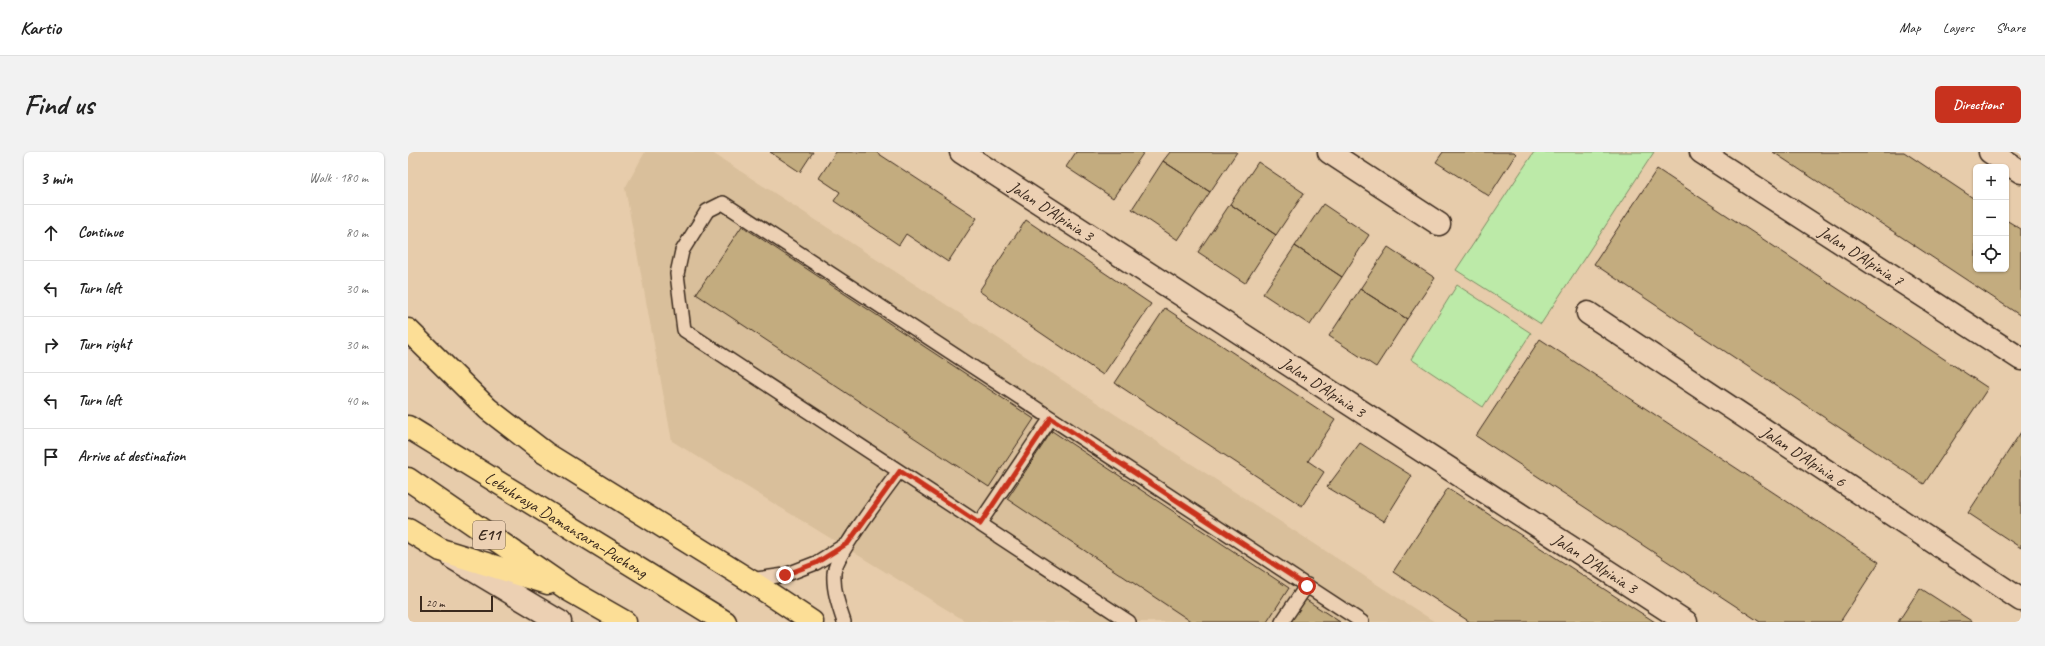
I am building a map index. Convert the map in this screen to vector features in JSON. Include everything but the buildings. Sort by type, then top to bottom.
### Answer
[{"type":"highway","points":[[408,330],[488,409],[545,453],[749,580],[812,622]]},
{"type":"highway","name":"Lebuhraya Damansara–Puchong","points":[[408,427],[725,622]]},
{"type":"highway","name":"E11","points":[[408,479],[569,590],[625,622]]},
{"type":"highway","points":[[408,530],[441,550],[569,590]]},
{"type":"street","name":"Jalan D'Alpinia 3","points":[[961,152],[1686,622]]},
{"type":"street","points":[[1329,152],[1439,224]]},
{"type":"street","name":"Jalan D'Alpinia 7","points":[[1701,152],[2021,360]]},
{"type":"street","points":[[1990,152],[2021,172]]},
{"type":"street","name":"Jalan D'Alpinia 6","points":[[1588,313],[2021,600]]},
{"type":"street","points":[[441,550],[560,622]]},
{"type":"lane","points":[[1129,622],[684,330],[677,274],[682,250],[707,211],[723,203],[1362,622]]},
{"type":"lane","points":[[980,524],[1051,418]]},
{"type":"lane","points":[[844,622],[838,604],[834,573],[848,543],[900,471]]},
{"type":"lane","points":[[749,580],[785,575],[816,563],[848,543]]},
{"type":"lane","points":[[1282,622],[1307,586]]},
{"type":"shaded area","points":[[645,152],[711,152],[1435,622],[967,622],[672,441],[625,188]]},
{"type":"green space","points":[[1534,152],[1654,152],[1541,324],[1456,270]]},
{"type":"green space","points":[[1457,285],[1531,333],[1483,407],[1411,359]]},
{"type":"route","points":[[785,575],[816,563],[848,543],[900,471],[980,524],[1051,418],[1307,586]]}]
